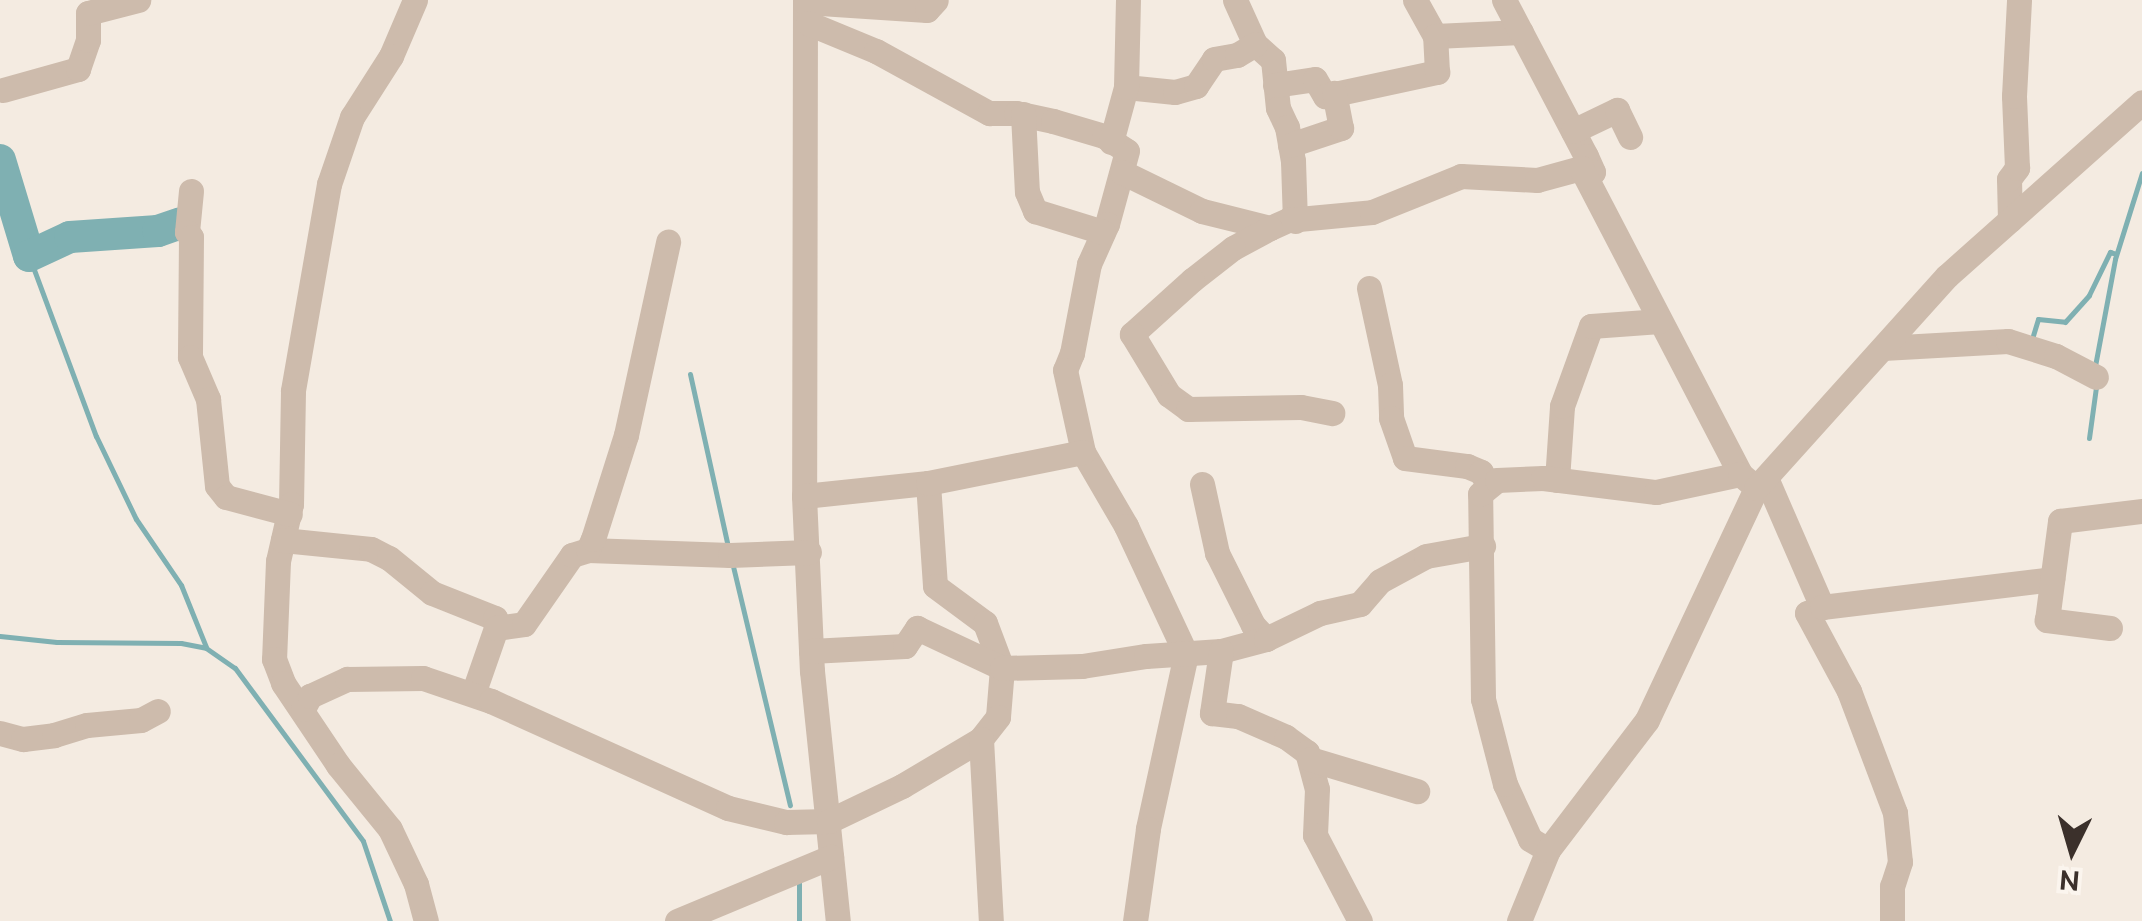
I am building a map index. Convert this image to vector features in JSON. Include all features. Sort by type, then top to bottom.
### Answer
[{"type":"street","points":[[3,90],[78,69],[88,40],[88,13],[138,0]]},
{"type":"street","points":[[415,0],[391,56],[352,117],[329,184],[293,391],[290,514],[283,540],[274,660],[283,682],[338,765],[390,829],[416,884],[426,921]]},
{"type":"street","points":[[806,8],[928,10],[936,0]]},
{"type":"street","points":[[1111,142],[1126,87],[1128,0]]},
{"type":"street","points":[[1236,0],[1254,44],[1273,60],[1290,145],[1295,221]]},
{"type":"street","points":[[1275,85],[1315,79],[1325,96],[1437,72],[1435,36],[1415,0]]},
{"type":"street","points":[[1504,0],[1517,33],[1593,172],[1586,175]]},
{"type":"street","points":[[2010,220],[2009,180],[2017,168],[2014,96],[2019,0]]},
{"type":"street","points":[[806,8],[989,114],[1023,114],[1111,142],[1127,152],[1103,232],[1088,264],[1072,353],[1065,370],[1084,452],[1126,526],[1186,654],[1148,829],[1135,921]]},
{"type":"street","points":[[806,8],[804,496],[812,651],[838,921]]},
{"type":"street","points":[[1435,36],[1517,33]]},
{"type":"street","points":[[1126,87],[1175,92],[1196,86],[1214,59],[1237,55],[1254,44]]},
{"type":"street","points":[[1290,145],[1340,128],[1334,93]]},
{"type":"street","points":[[1520,921],[1548,850],[1647,720],[1754,480],[1947,276],[2142,102]]},
{"type":"street","points":[[1572,131],[1618,110],[1630,137]]},
{"type":"street","points":[[1023,114],[1027,192],[1036,211],[1103,232]]},
{"type":"street","points":[[1332,413],[1301,408],[1188,409],[1169,395],[1132,334],[1233,248],[1270,228],[1295,221],[1372,212],[1461,176],[1536,180],[1581,168],[1660,321],[1754,480],[1817,609]]},
{"type":"street","points":[[1122,172],[1202,211],[1270,228]]},
{"type":"street","points":[[191,191],[187,232],[191,237],[190,357],[208,399],[217,486],[226,497],[290,514]]},
{"type":"street","points":[[588,550],[626,435],[668,242]]},
{"type":"street","points":[[1369,288],[1390,385],[1392,418],[1405,458],[1467,466],[1481,472],[1488,484]]},
{"type":"street","points":[[1557,480],[1562,406],[1591,326],[1660,321]]},
{"type":"street","points":[[1883,348],[2008,342],[2056,356],[2096,377]]},
{"type":"street","points":[[804,496],[928,483],[1084,452]]},
{"type":"street","points":[[1548,850],[1530,840],[1505,784],[1483,699],[1480,494],[1488,484],[1557,480],[1656,492],[1754,480]]},
{"type":"street","points":[[303,708],[310,696],[348,678],[423,678],[472,694],[641,766],[728,808],[786,822],[829,820],[902,786],[980,739],[998,718],[1002,668],[985,623],[935,586],[928,483]]},
{"type":"street","points":[[1202,484],[1217,553],[1254,626],[1266,639]]},
{"type":"street","points":[[2110,628],[2047,620],[2060,521],[2142,512]]},
{"type":"street","points":[[283,540],[371,550],[389,558],[432,593],[495,618],[496,628],[472,694]]},
{"type":"street","points":[[812,651],[905,646],[917,628],[1002,668],[1082,666],[1220,652],[1266,639],[1320,613],[1360,604],[1380,581],[1426,556],[1482,546]]},
{"type":"street","points":[[496,628],[524,624],[572,555],[588,550],[730,556],[808,552]]},
{"type":"street","points":[[1892,921],[1892,886],[1900,862],[1896,813],[1850,691],[1806,614],[1817,609],[2052,579]]},
{"type":"street","points":[[1220,652],[1212,712],[1238,716],[1286,737],[1310,759],[1418,791]]},
{"type":"street","points":[[0,733],[23,739],[39,737],[141,720],[158,710]]},
{"type":"street","points":[[980,739],[991,921]]},
{"type":"street","points":[[1310,759],[1317,789],[1315,835],[1360,921]]},
{"type":"street","points":[[677,921],[831,857]]},
{"type":"waterway","points":[[0,160],[29,256],[70,237],[158,231],[181,223]]},
{"type":"waterway","points":[[2095,366],[2115,259],[2142,173]]},
{"type":"waterway","points":[[20,232],[96,436],[136,519],[181,585],[206,647]]},
{"type":"waterway","points":[[2031,342],[2038,319],[2065,322],[2089,295],[2110,252],[2116,254]]},
{"type":"waterway","points":[[690,374],[728,547]]},
{"type":"waterway","points":[[2089,438],[2096,387]]},
{"type":"waterway","points":[[732,562],[790,805]]},
{"type":"waterway","points":[[0,636],[57,642],[181,643],[206,648],[235,668],[363,841],[390,921]]},
{"type":"waterway","points":[[799,880],[799,921]]}]
